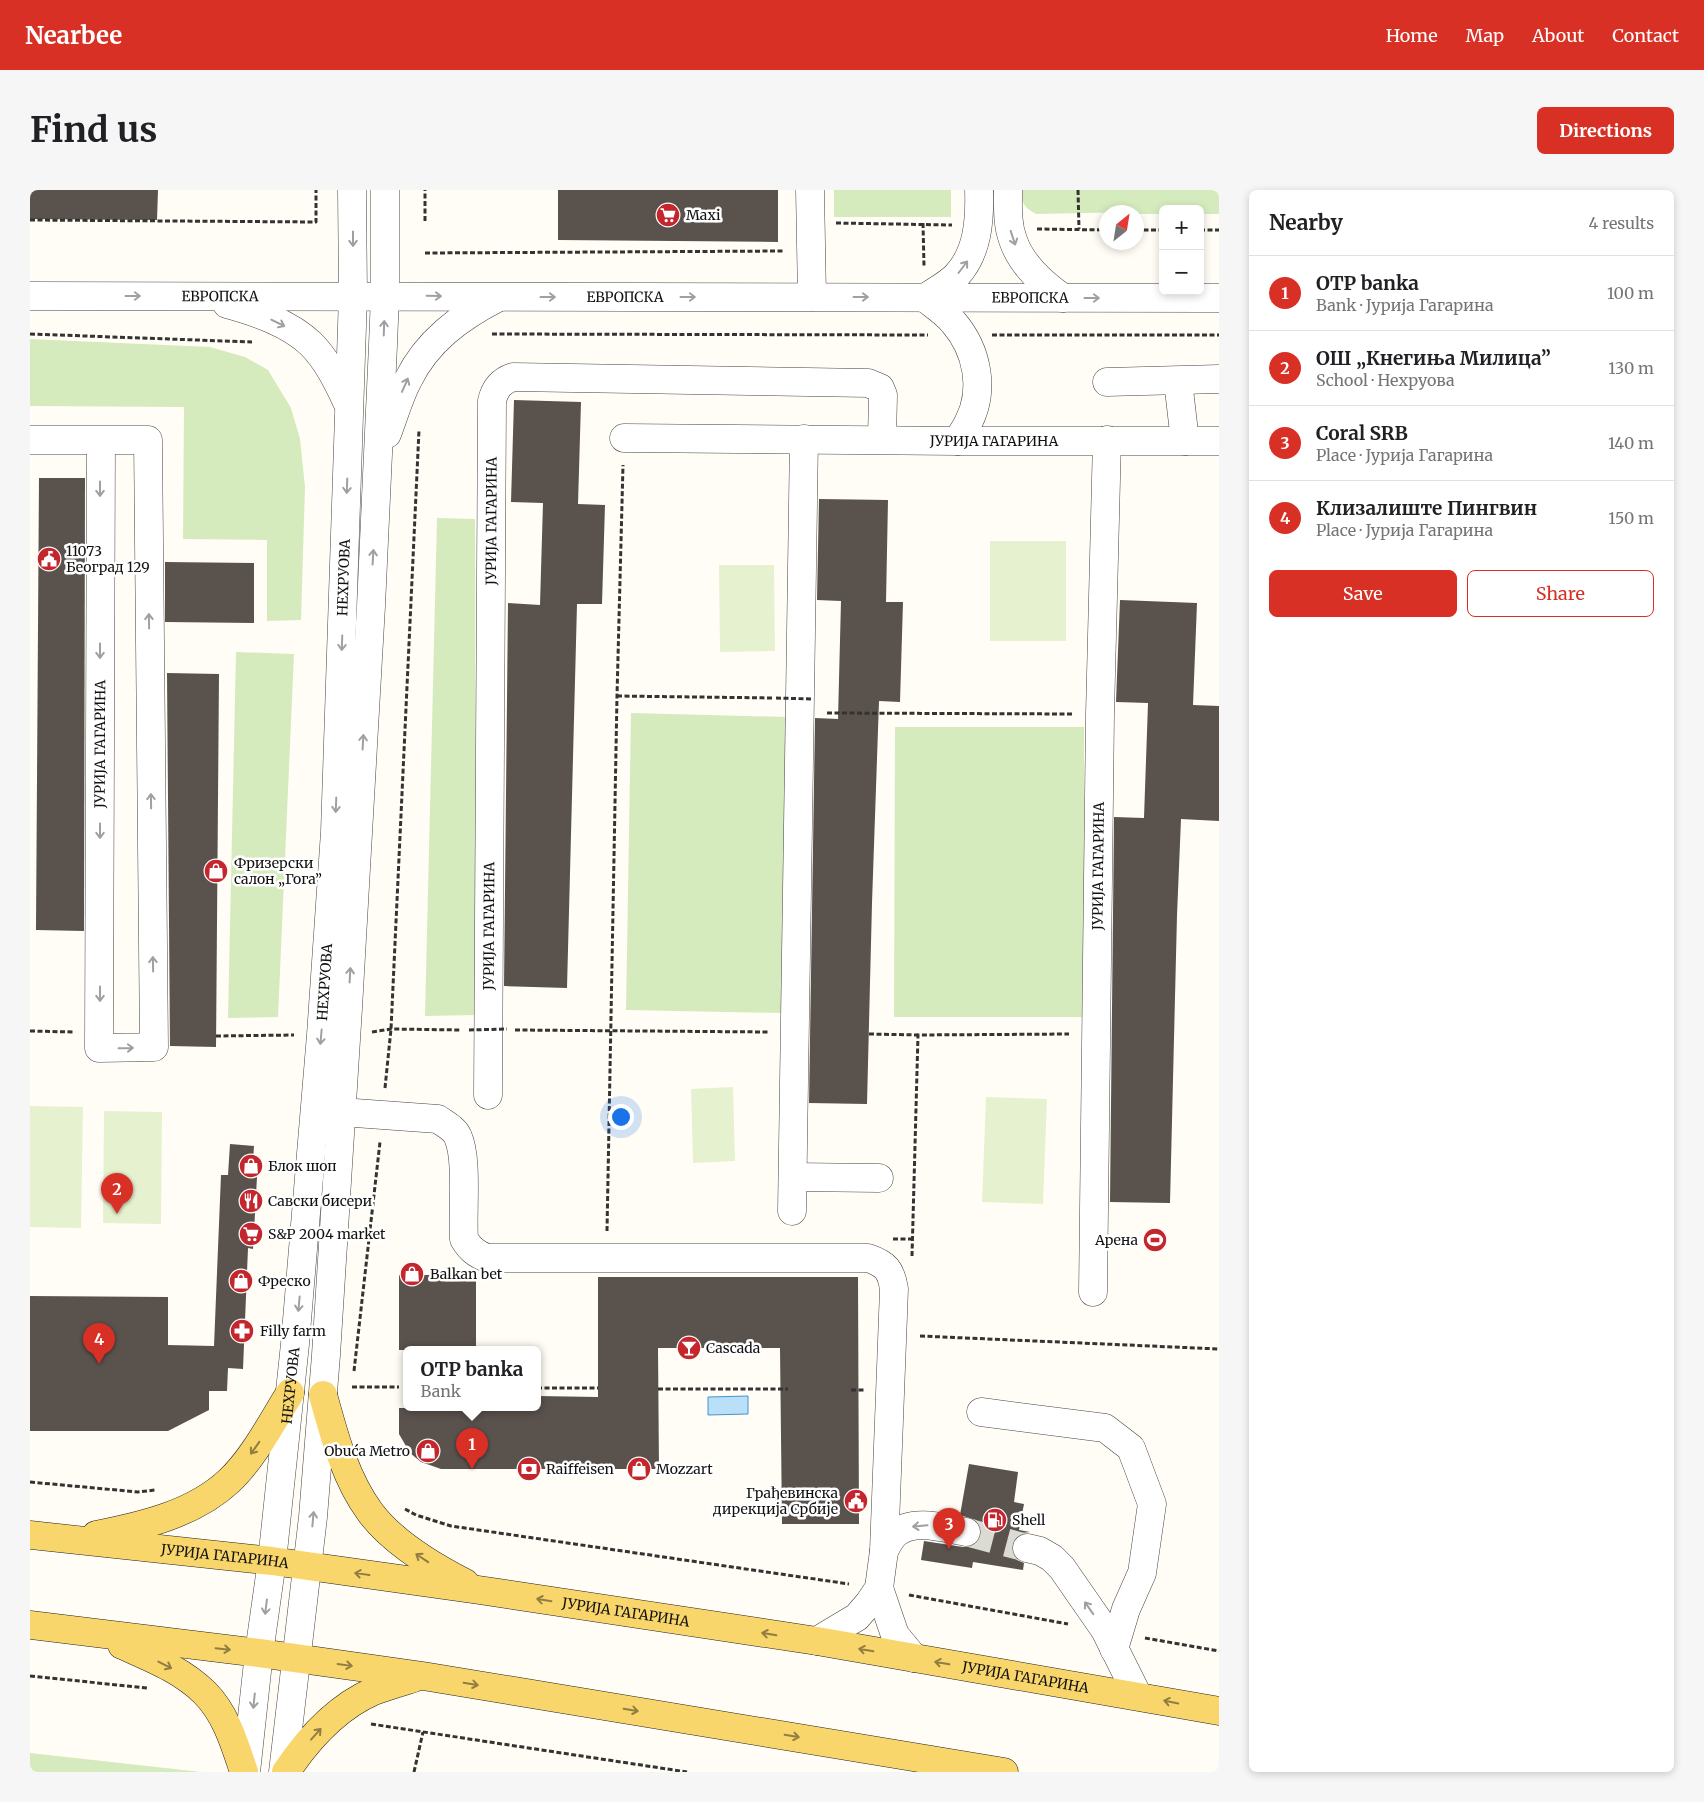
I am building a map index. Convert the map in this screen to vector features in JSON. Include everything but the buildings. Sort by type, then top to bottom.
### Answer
[{"type":"main road","points":[[74,1540],[123,1530],[170,1515],[212,1495],[230,1480],[245,1463],[290,1393]]},
{"type":"main road","points":[[323,1395],[336,1441],[349,1474],[371,1513],[409,1549],[442,1571],[480,1590]]},
{"type":"main road","name":"ЈУРИЈА ГАГАРИНА","points":[[30,1535],[272,1562],[480,1590],[817,1641],[1138,1696],[1219,1712]]},
{"type":"main road","points":[[30,1626],[259,1653],[423,1676],[1004,1772]]},
{"type":"main road","points":[[70,1630],[120,1645],[145,1655],[175,1670],[192,1682],[206,1694],[221,1716],[245,1772]]},
{"type":"main road","points":[[284,1772],[332,1718],[357,1699],[373,1691],[423,1676]]},
{"type":"street","name":"НЕХРУОВА","points":[[245,1772],[272,1562],[290,1393],[321,1035],[335,832],[353,296],[352,190]]},
{"type":"street","name":"НЕХРУОВА","points":[[284,1772],[308,1567],[323,1395],[350,979],[385,296],[385,190]]},
{"type":"street","points":[[810,190],[812,297]]},
{"type":"street","points":[[957,441],[969,422],[978,386],[972,353],[963,335],[925,284],[956,276],[969,259],[976,239],[980,207],[979,190]]},
{"type":"street","points":[[1008,190],[1008,216],[1013,241],[1028,266],[1043,284],[1063,298]]},
{"type":"street","name":"ЕВРОПСКА","points":[[31,295],[812,297],[925,284],[1063,298],[1219,298]]},
{"type":"street","points":[[199,296],[253,311],[284,325],[310,344],[336,379],[350,407]]},
{"type":"street","points":[[377,464],[400,399],[414,368],[430,346],[458,320],[499,297]]},
{"type":"street","name":"ЈУРИЈА ГАГАРИНА","points":[[488,1094],[492,401],[496,389],[506,379],[513,378],[868,383],[880,388],[883,395],[882,439]]},
{"type":"street","points":[[1107,382],[1219,379]]},
{"type":"street","points":[[1178,381],[1185,440]]},
{"type":"street","name":"ЈУРИЈА ГАГАРИНА","points":[[624,438],[1219,441]]},
{"type":"street","points":[[792,1212],[804,439]]},
{"type":"street","points":[[30,440],[100,440]]},
{"type":"street","name":"ЈУРИЈА ГАГАРИНА","points":[[100,440],[148,440],[154,1048],[99,1048],[100,440]]},
{"type":"street","name":"ЈУРИЈА ГАГАРИНА","points":[[1093,1292],[1100,714],[1107,440]]},
{"type":"street","points":[[341,1112],[438,1120],[448,1125],[458,1136],[463,1153],[464,1239],[469,1248],[487,1258],[868,1258],[879,1262],[887,1268],[892,1276],[894,1289],[884,1550],[879,1588],[895,1635],[914,1658]]},
{"type":"street","points":[[793,1177],[879,1178]]},
{"type":"street","points":[[981,1412],[1105,1428],[1131,1448],[1152,1504],[1142,1573],[1126,1609],[1109,1639]]},
{"type":"street","points":[[884,1550],[893,1536],[904,1528],[926,1525],[966,1532]]},
{"type":"street","points":[[1027,1548],[1046,1555],[1062,1568],[1109,1639],[1138,1696]]},
{"type":"street","points":[[817,1641],[857,1617],[879,1588]]},
{"type":"path","points":[[30,220],[316,222],[316,190]]},
{"type":"path","points":[[425,190],[425,221]]},
{"type":"path","points":[[1078,190],[1079,230]]},
{"type":"path","points":[[831,223],[957,226]]},
{"type":"path","points":[[923,224],[925,284]]},
{"type":"path","points":[[1034,229],[1099,230]]},
{"type":"path","points":[[1144,230],[1159,230]]},
{"type":"path","points":[[1204,230],[1219,230]]},
{"type":"path","points":[[425,253],[811,251]]},
{"type":"path","points":[[30,334],[252,342]]},
{"type":"path","points":[[484,336],[493,334],[1219,335]]},
{"type":"path","points":[[354,1377],[391,1029],[419,426]]},
{"type":"path","points":[[607,1239],[617,696],[624,438]]},
{"type":"path","points":[[617,696],[819,699]]},
{"type":"path","points":[[825,706],[825,712],[1100,714]]},
{"type":"path","points":[[391,1029],[756,1032]]},
{"type":"path","points":[[869,1034],[1096,1033]]},
{"type":"path","points":[[216,1036],[295,1035]]},
{"type":"path","points":[[916,1134],[918,1035]]},
{"type":"path","points":[[883,1239],[913,1239]]},
{"type":"path","points":[[920,1336],[1219,1349]]},
{"type":"path","points":[[352,1395],[352,1387],[399,1387]]},
{"type":"path","points":[[541,1388],[598,1388]]},
{"type":"path","points":[[658,1389],[788,1389]]},
{"type":"path","points":[[30,1482],[138,1492],[160,1490]]},
{"type":"path","points":[[400,1506],[416,1515],[451,1526],[879,1588],[1109,1639],[1219,1652]]},
{"type":"path","points":[[30,1676],[148,1688]]},
{"type":"path","points":[[332,1718],[687,1772]]},
{"type":"path","points":[[414,1772],[423,1732]]},
{"type":"green space","points":[[834,190],[951,190],[951,217],[834,217]]},
{"type":"green space","points":[[1021,190],[1219,190],[1219,214],[1204,214],[1204,205],[1159,205],[1159,214],[1144,214],[1144,205],[1099,205],[1099,213],[1036,214],[1024,205]]},
{"type":"green space","points":[[30,339],[210,347],[245,357],[268,370],[291,408],[300,439],[305,487],[301,620],[267,621],[267,540],[183,539],[184,407],[30,406]]},
{"type":"green space","points":[[437,518],[475,519],[476,1015],[425,1016]]},
{"type":"green space","points":[[990,541],[1066,541],[1066,641],[990,641]]},
{"type":"green space","points":[[719,565],[774,565],[775,651],[720,652]]},
{"type":"green space","points":[[236,652],[294,654],[278,1017],[228,1018]]},
{"type":"green space","points":[[631,713],[788,717],[782,1013],[626,1010]]},
{"type":"green space","points":[[895,727],[1084,727],[1084,1017],[894,1017]]},
{"type":"green space","points":[[733,1087],[735,1161],[693,1163],[691,1089]]},
{"type":"green space","points":[[986,1097],[1047,1099],[1043,1204],[982,1202]]},
{"type":"green space","points":[[30,1106],[83,1107],[81,1228],[30,1227]]},
{"type":"green space","points":[[104,1111],[162,1112],[161,1224],[103,1223]]},
{"type":"green space","points":[[30,1753],[201,1772],[30,1772]]},
{"type":"water","points":[[748,1396],[748,1414],[708,1415],[708,1397]]},
{"type":"tunnel","points":[[966,1532],[1027,1548]]},
{"type":"place","name":"Maxi","points":[[668,215]]},
{"type":"place","name":"11073 Београд 129","points":[[49,559]]},
{"type":"place","name":"Фризерски салон „Гога”","points":[[216,871]]},
{"type":"place","name":"Блок шоп","points":[[251,1166]]},
{"type":"place","name":"Савски бисери","points":[[251,1201]]},
{"type":"place","name":"ОШ „Кнегиња Милица”","points":[[117,1214]]},
{"type":"place","name":"S&P 2004 market","points":[[251,1234]]},
{"type":"place","name":"Арена","points":[[1155,1240]]},
{"type":"place","name":"Balkan bet","points":[[412,1274]]},
{"type":"place","name":"Фреско","points":[[241,1281]]},
{"type":"place","name":"Filly farm","points":[[242,1331]]},
{"type":"place","name":"Cascada","points":[[689,1348]]},
{"type":"place","name":"Клизалиште Пингвин","points":[[99,1364]]},
{"type":"place","name":"Obuća Metro","points":[[428,1451]]},
{"type":"place","name":"OTP banka","points":[[472,1469]]},
{"type":"place","name":"Raiffeisen","points":[[529,1469]]},
{"type":"place","name":"Mozzart","points":[[639,1469]]},
{"type":"place","name":"Грађевинска дирекција Србије","points":[[856,1501]]},
{"type":"place","name":"Shell","points":[[995,1520]]},
{"type":"place","name":"Coral SRB","points":[[949,1549]]}]
